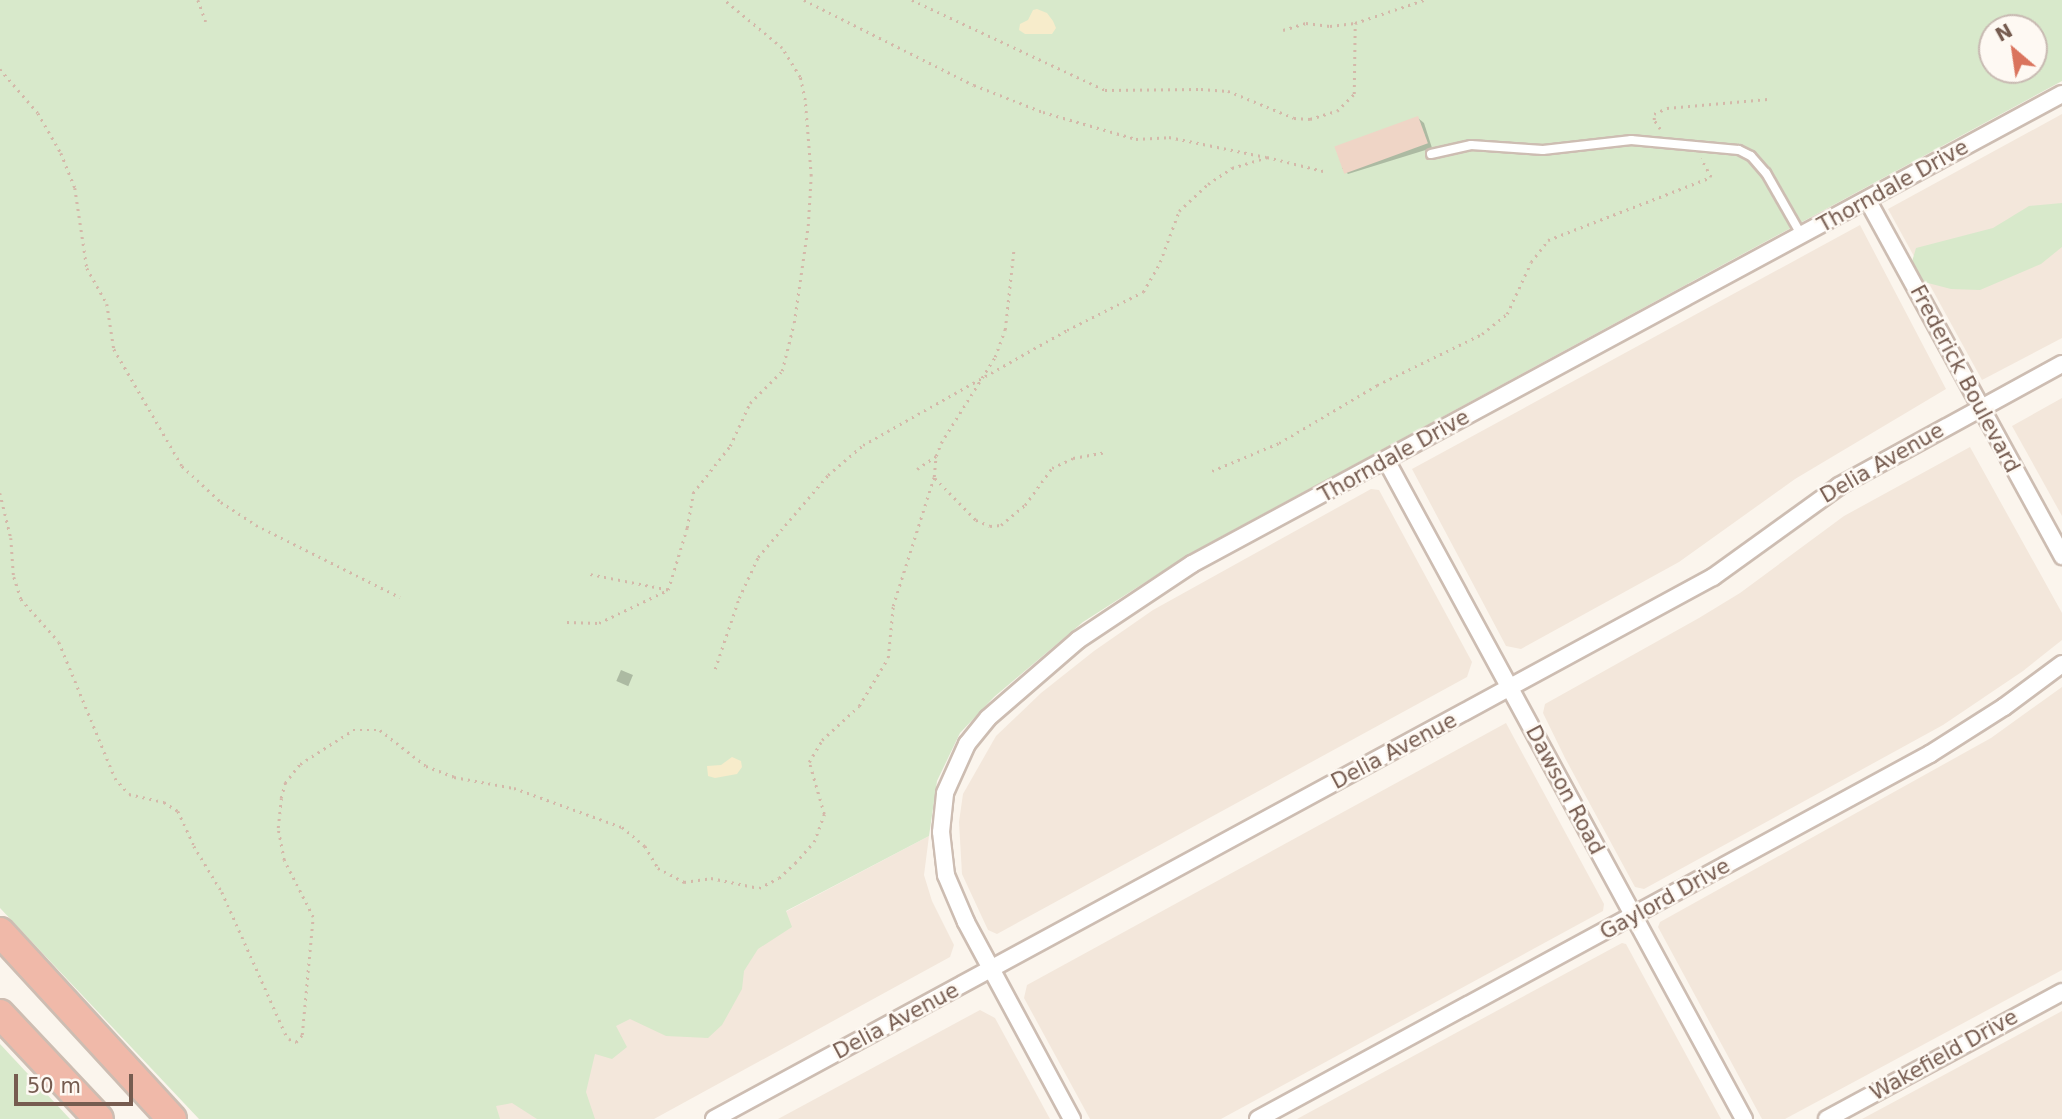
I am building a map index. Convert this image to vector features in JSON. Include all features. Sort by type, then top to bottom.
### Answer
[{"type":"highway","points":[[0,932],[172,1119]]},
{"type":"highway","points":[[0,1014],[99,1119]]},
{"type":"street","name":"Thorndale Drive","points":[[1072,1119],[950,890],[943,859],[943,804],[955,765],[967,744],[1002,704],[1053,660],[1132,601],[1192,564],[2062,94]]},
{"type":"street","name":"Frederick Boulevard","points":[[1868,201],[2062,556]]},
{"type":"street","name":"Delia Avenue","points":[[714,1119],[1510,689],[1713,576],[1839,486],[2062,363]]},
{"type":"street","name":"Dawson Road","points":[[1386,460],[1744,1119]]},
{"type":"street","name":"Gaylord Drive","points":[[1258,1119],[1930,754],[2004,708],[2062,664]]},
{"type":"street","name":"Wakefield Drive","points":[[1827,1119],[2062,992]]},
{"type":"lane","points":[[1431,154],[1471,145],[1519,150],[1631,140],[1725,148],[1751,156],[1766,173],[1802,236]]},
{"type":"path","points":[[198,0],[206,22]]},
{"type":"path","points":[[568,622],[599,623],[667,590],[687,528],[693,493],[730,446],[750,403],[782,371],[794,323],[808,226],[811,176],[805,100],[800,77],[782,48],[724,0]]},
{"type":"path","points":[[804,0],[974,85],[1043,112],[1136,139],[1169,137],[1267,157],[1323,172]]},
{"type":"path","points":[[912,0],[1105,90],[1201,89],[1227,92],[1294,118],[1323,116],[1348,104],[1354,94],[1355,23]]},
{"type":"path","points":[[1283,30],[1306,23],[1330,26],[1355,23],[1424,0]]},
{"type":"path","points":[[0,69],[38,113],[61,153],[75,188],[88,268],[107,304],[114,349],[182,466],[221,502],[256,525],[400,597]]},
{"type":"path","points":[[1212,471],[1279,443],[1377,385],[1499,323],[1507,314],[1531,262],[1548,240],[1711,177],[1702,160],[1687,145],[1662,132],[1654,120],[1654,114],[1667,108],[1768,99]]},
{"type":"path","points":[[715,669],[739,598],[758,557],[828,475],[863,445],[982,377],[1143,292],[1160,262],[1179,211],[1208,184],[1232,168],[1267,157]]},
{"type":"path","points":[[0,492],[11,538],[14,577],[21,599],[59,642],[115,778],[129,794],[164,802],[178,811],[194,846],[222,892],[285,1033],[289,1039],[296,1042],[303,1035],[313,917],[284,860],[278,828],[285,783],[300,764],[341,735],[366,728],[380,730],[393,737],[416,760],[434,770],[454,777],[514,788],[622,827],[645,846],[658,868],[684,882],[711,878],[748,887],[769,884],[795,863],[814,842],[822,826],[822,801],[809,770],[809,762],[822,740],[859,706],[884,669],[888,658],[893,606],[934,477],[936,456],[941,443],[995,356],[1005,330],[1014,247]]},
{"type":"path","points":[[934,477],[976,520],[990,526],[1001,524],[1025,505],[1052,468],[1073,458],[1106,452]]},
{"type":"path","points":[[917,469],[936,456]]},
{"type":"path","points":[[587,574],[667,590]]},
{"type":"shaded area","points":[[2062,114],[2062,338],[1982,380],[1888,209]]},
{"type":"shaded area","points":[[1860,225],[1946,389],[1795,479],[1679,562],[1521,649],[1506,646],[1412,469]]},
{"type":"shaded area","points":[[2062,398],[2062,516],[2012,426]]},
{"type":"shaded area","points":[[1970,447],[2062,613],[2062,640],[2023,671],[1943,725],[1644,889],[1635,887],[1565,758],[1543,713],[1545,704],[1740,593],[1844,516]]},
{"type":"shaded area","points":[[1371,489],[1379,490],[1472,662],[1467,677],[997,934],[988,930],[962,874],[959,822],[963,794],[996,736],[1041,693],[1094,651],[1153,610]]},
{"type":"shaded area","points":[[2062,687],[2062,970],[1785,1119],[1762,1119],[1658,927],[1660,922],[1991,738]]},
{"type":"shaded area","points":[[1506,723],[1604,904],[1603,911],[1221,1119],[1090,1119],[1024,998],[1027,985]]},
{"type":"shaded area","points":[[929,836],[924,875],[932,901],[954,945],[950,957],[654,1119],[478,1119],[458,1085]]},
{"type":"shaded area","points":[[1622,943],[1626,944],[1721,1119],[1297,1119]]},
{"type":"shaded area","points":[[980,1010],[995,1018],[1050,1119],[778,1119]]},
{"type":"shaded area","points":[[2062,1011],[2062,1119],[1862,1119],[1955,1069]]},
{"type":"green space","points":[[0,0],[2062,0],[2062,81],[1191,553],[1083,622],[994,697],[960,733],[937,781],[929,836],[786,911],[792,927],[758,949],[744,971],[742,989],[731,1009],[722,1025],[708,1038],[666,1036],[630,1019],[616,1026],[627,1047],[612,1059],[595,1054],[586,1092],[595,1119],[537,1119],[512,1103],[496,1106],[500,1119],[199,1119],[0,908]]},
{"type":"green space","points":[[2062,203],[2062,247],[2041,264],[1980,290],[1951,289],[1924,282],[1911,265],[1916,248],[1993,228],[2029,206]]},
{"type":"green space","points":[[0,1044],[70,1119],[0,1119]]},
{"type":"sand","points":[[1033,10],[1047,13],[1053,21],[1056,28],[1052,34],[1025,34],[1019,30],[1020,24],[1028,20]]},
{"type":"sand","points":[[732,757],[741,761],[742,767],[737,774],[715,778],[708,776],[707,766],[721,765]]},
{"type":"building","points":[[1418,116],[1428,143],[1344,174],[1334,146]]}]
